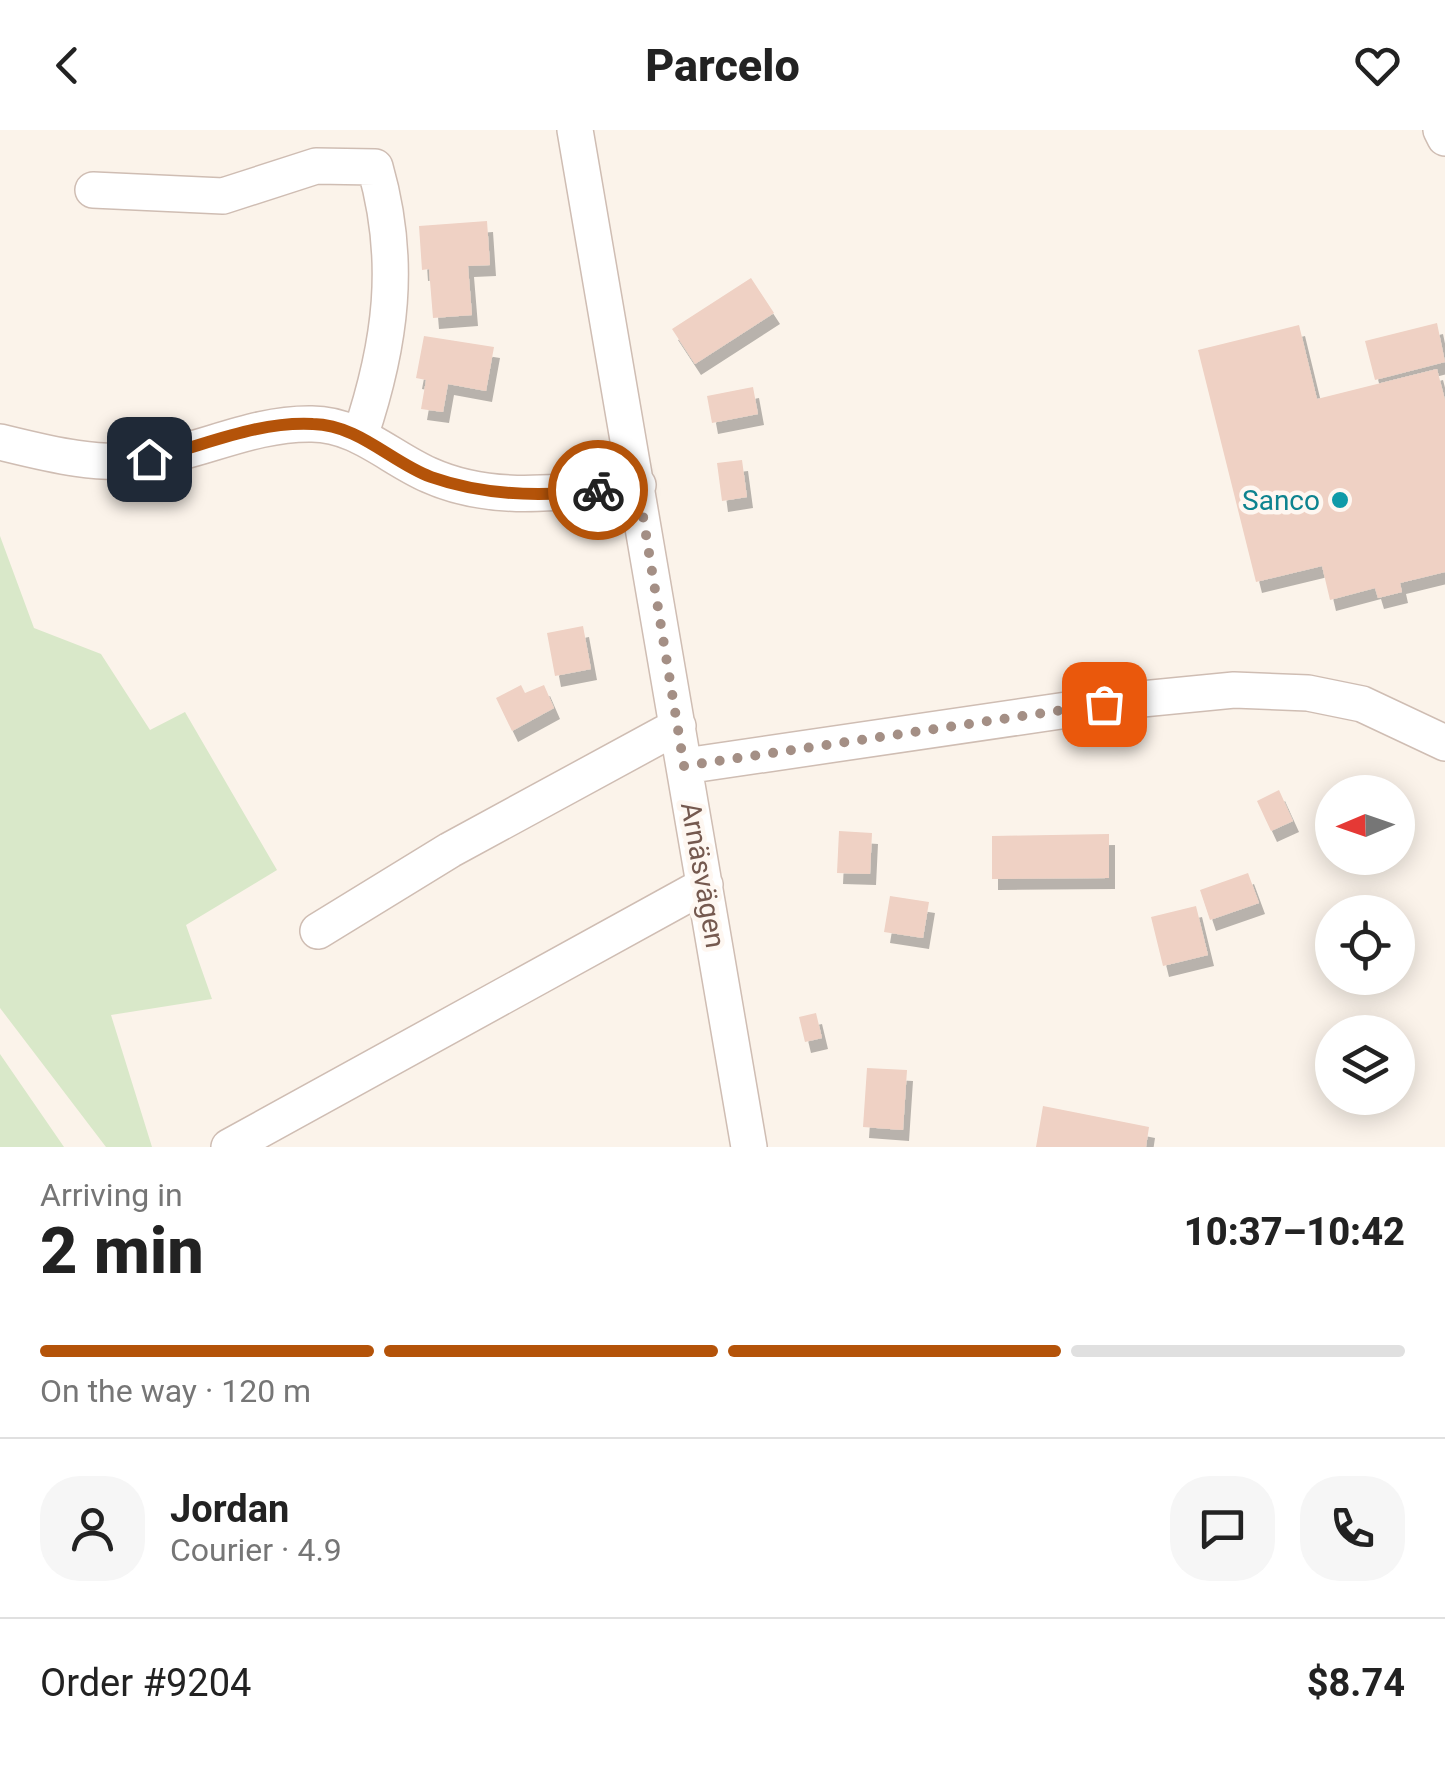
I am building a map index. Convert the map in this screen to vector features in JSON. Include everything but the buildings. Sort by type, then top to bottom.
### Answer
[{"type":"street","name":"Arnäsvägen","points":[[576,130],[749,1147]]},
{"type":"street","points":[[1441,130],[1445,138]]},
{"type":"street","points":[[93,190],[222,196],[316,166],[375,167],[388,210],[392,296],[380,376],[360,436]]},
{"type":"street","points":[[0,442],[107,462],[149,459],[272,426],[314,424],[360,436],[431,476],[492,490],[547,496],[638,486]]},
{"type":"street","points":[[684,766],[1142,698],[1234,690],[1308,693],[1362,704],[1445,744]]},
{"type":"street","points":[[318,931],[450,850],[678,726]]},
{"type":"street","points":[[229,1147],[705,885]]},
{"type":"green space","points":[[0,536],[34,628],[101,654],[150,730],[185,712],[277,870],[186,925],[212,999],[111,1015],[152,1147],[106,1147],[0,1008]]},
{"type":"green space","points":[[0,1054],[64,1147],[0,1147]]},
{"type":"way so far","points":[[598,490],[638,486],[684,766],[1104,704]]},
{"type":"place","name":"Sanco","points":[[1340,500]]},
{"type":"route","points":[[149,459],[272,426],[314,424],[360,436],[431,476],[492,490],[547,496],[598,490]]}]
